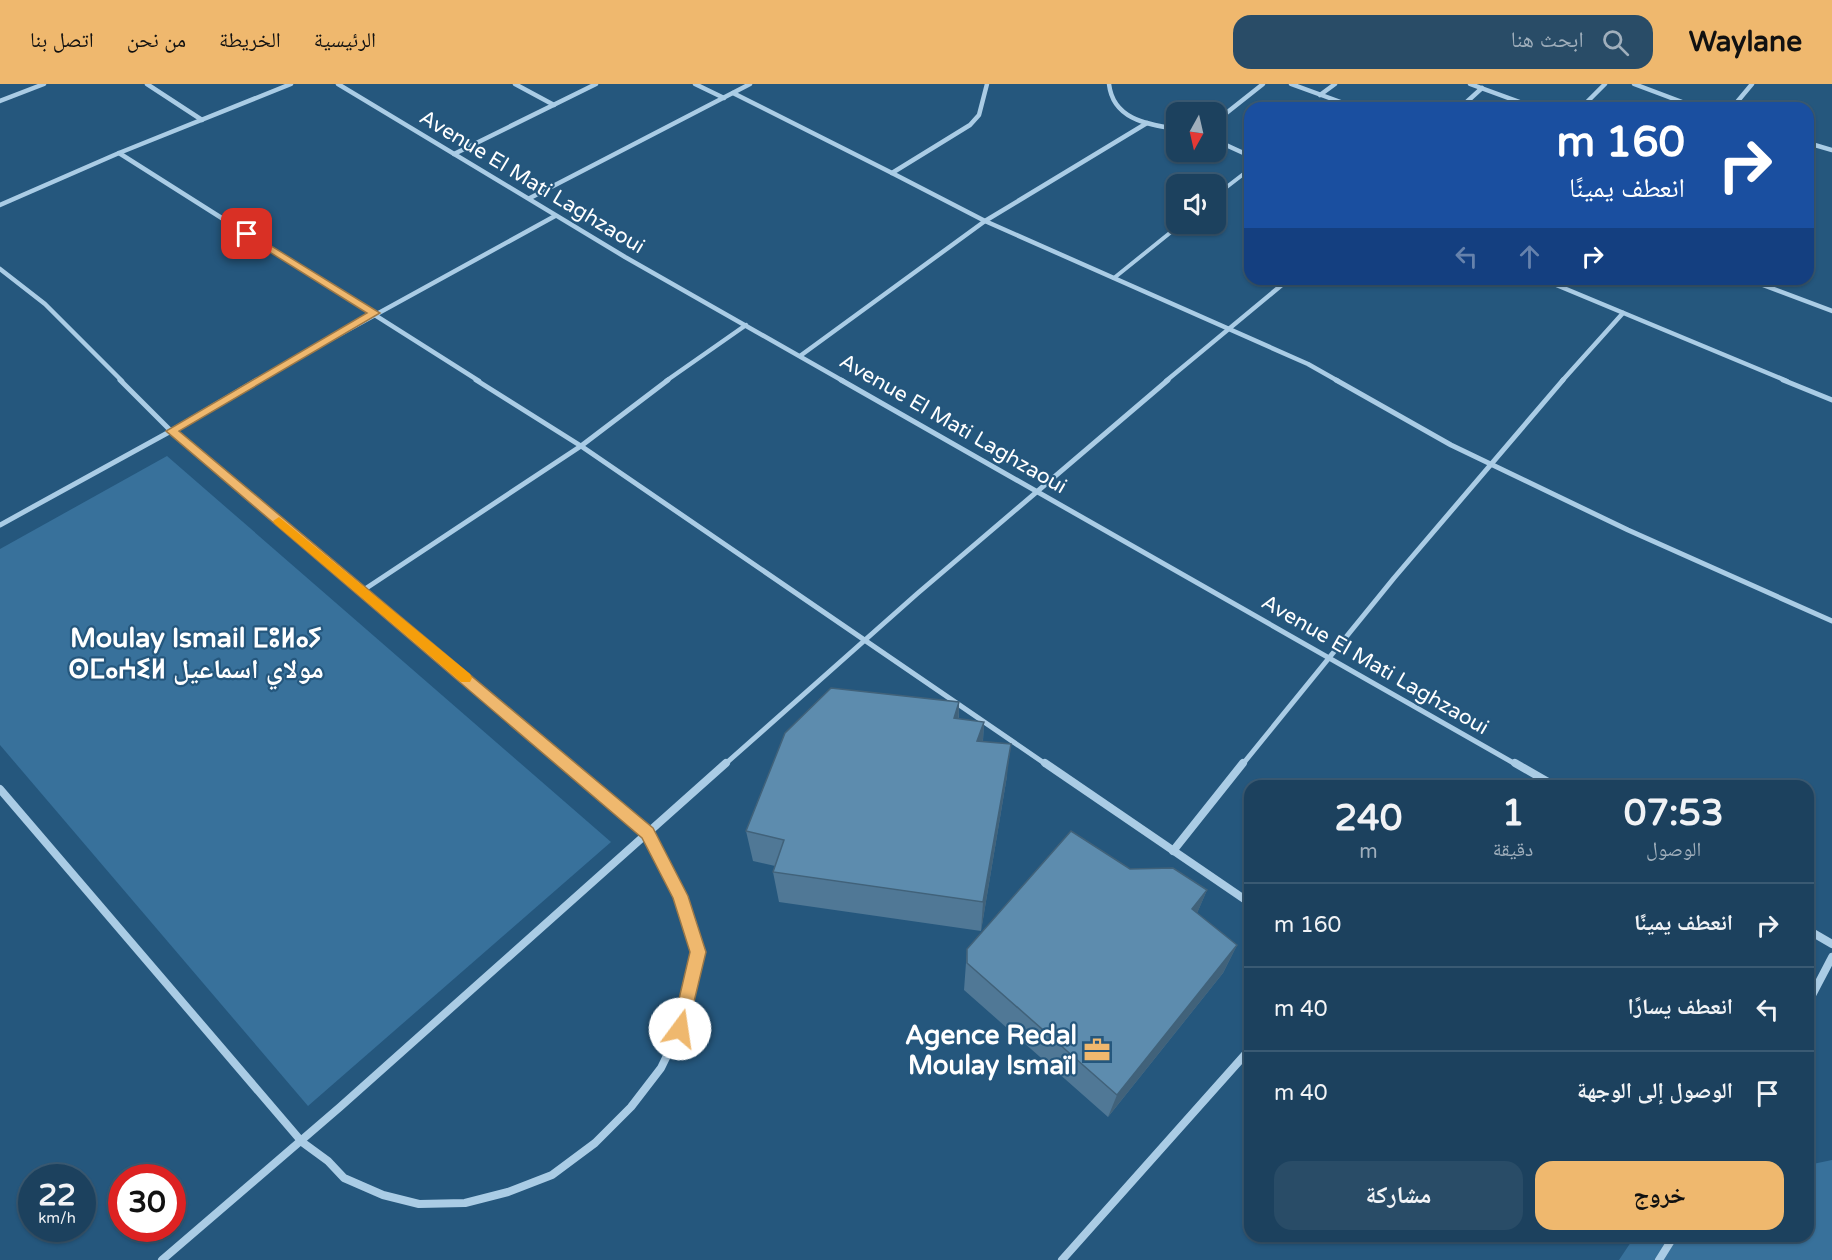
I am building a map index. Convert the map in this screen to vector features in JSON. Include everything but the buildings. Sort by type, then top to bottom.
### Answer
[{"type":"street","points":[[0,102],[44,84]]},
{"type":"street","points":[[147,84],[202,120]]},
{"type":"street","points":[[0,205],[119,153],[291,84]]},
{"type":"street","name":"Avenue El Mati Laghzaoui","points":[[338,84],[531,198],[555,216],[1544,780]]},
{"type":"street","points":[[515,84],[554,105]]},
{"type":"street","points":[[454,154],[596,84]]},
{"type":"street","points":[[695,84],[724,98]]},
{"type":"street","points":[[531,198],[750,84]]},
{"type":"street","points":[[892,173],[970,125],[979,115],[987,84]]},
{"type":"street","points":[[1109,84],[1109,93],[1114,104],[1125,114],[1147,123],[1166,127]]},
{"type":"street","points":[[1226,113],[1263,84]]},
{"type":"street","points":[[1292,84],[1340,102]]},
{"type":"street","points":[[1320,95],[1335,84]]},
{"type":"street","points":[[1470,84],[1520,102]]},
{"type":"street","points":[[1587,102],[1605,84]]},
{"type":"street","points":[[1634,84],[1682,102]]},
{"type":"street","points":[[1737,102],[1752,84]]},
{"type":"street","points":[[1467,102],[1482,88]]},
{"type":"street","points":[[733,93],[985,221],[1317,369],[1342,382],[1384,410],[1628,530],[1832,621]]},
{"type":"street","points":[[800,356],[985,221],[1147,123]]},
{"type":"street","points":[[1226,145],[1244,153]]},
{"type":"street","points":[[1814,145],[1832,150]]},
{"type":"street","points":[[119,153],[375,313],[581,446],[1244,899]]},
{"type":"street","points":[[1226,188],[1244,174]]},
{"type":"street","points":[[0,525],[171,431],[375,313],[555,216]]},
{"type":"street","points":[[1114,278],[1169,234]]},
{"type":"street","points":[[0,269],[45,304],[171,431],[648,833],[680,896],[698,952],[680,1029],[661,1068],[632,1107],[595,1143],[552,1174],[508,1192],[465,1203],[419,1204],[383,1195],[344,1178],[328,1161],[302,1142],[0,789]]},
{"type":"street","points":[[162,1260],[302,1142],[1036,490],[1282,285]]},
{"type":"street","points":[[1556,285],[1832,400]]},
{"type":"street","points":[[1764,285],[1832,311]]},
{"type":"street","points":[[1173,851],[1328,657],[1528,417],[1623,313]]},
{"type":"street","points":[[362,591],[581,446],[671,377],[746,325]]},
{"type":"street","points":[[1814,934],[1832,944]]},
{"type":"street","points":[[1814,992],[1832,957]]},
{"type":"street","points":[[1062,1260],[1244,1056]]},
{"type":"street","points":[[1659,1260],[1670,1242]]},
{"type":"shaded area","points":[[167,456],[611,842],[308,1106],[0,745],[0,549]]},
{"type":"shaded area","points":[[1832,1160],[1832,1260],[1619,1260],[1631,1242],[1814,1242],[1814,1164]]},
{"type":"slow traffic","points":[[279,521],[465,678]]},
{"type":"place","name":"Agence Redal Moulay Ismaïl","points":[[1097,1050]]},
{"type":"district","name":"Moulay Ismail ⵎⵓⵍⴰⵢ ⵙⵎⴰⵄⵉⵍ مولاي اسماعيل","points":[[196,654]]},
{"type":"route","points":[[247,234],[375,313],[290,360],[171,431],[648,833],[680,896],[698,952],[680,1029]]}]
